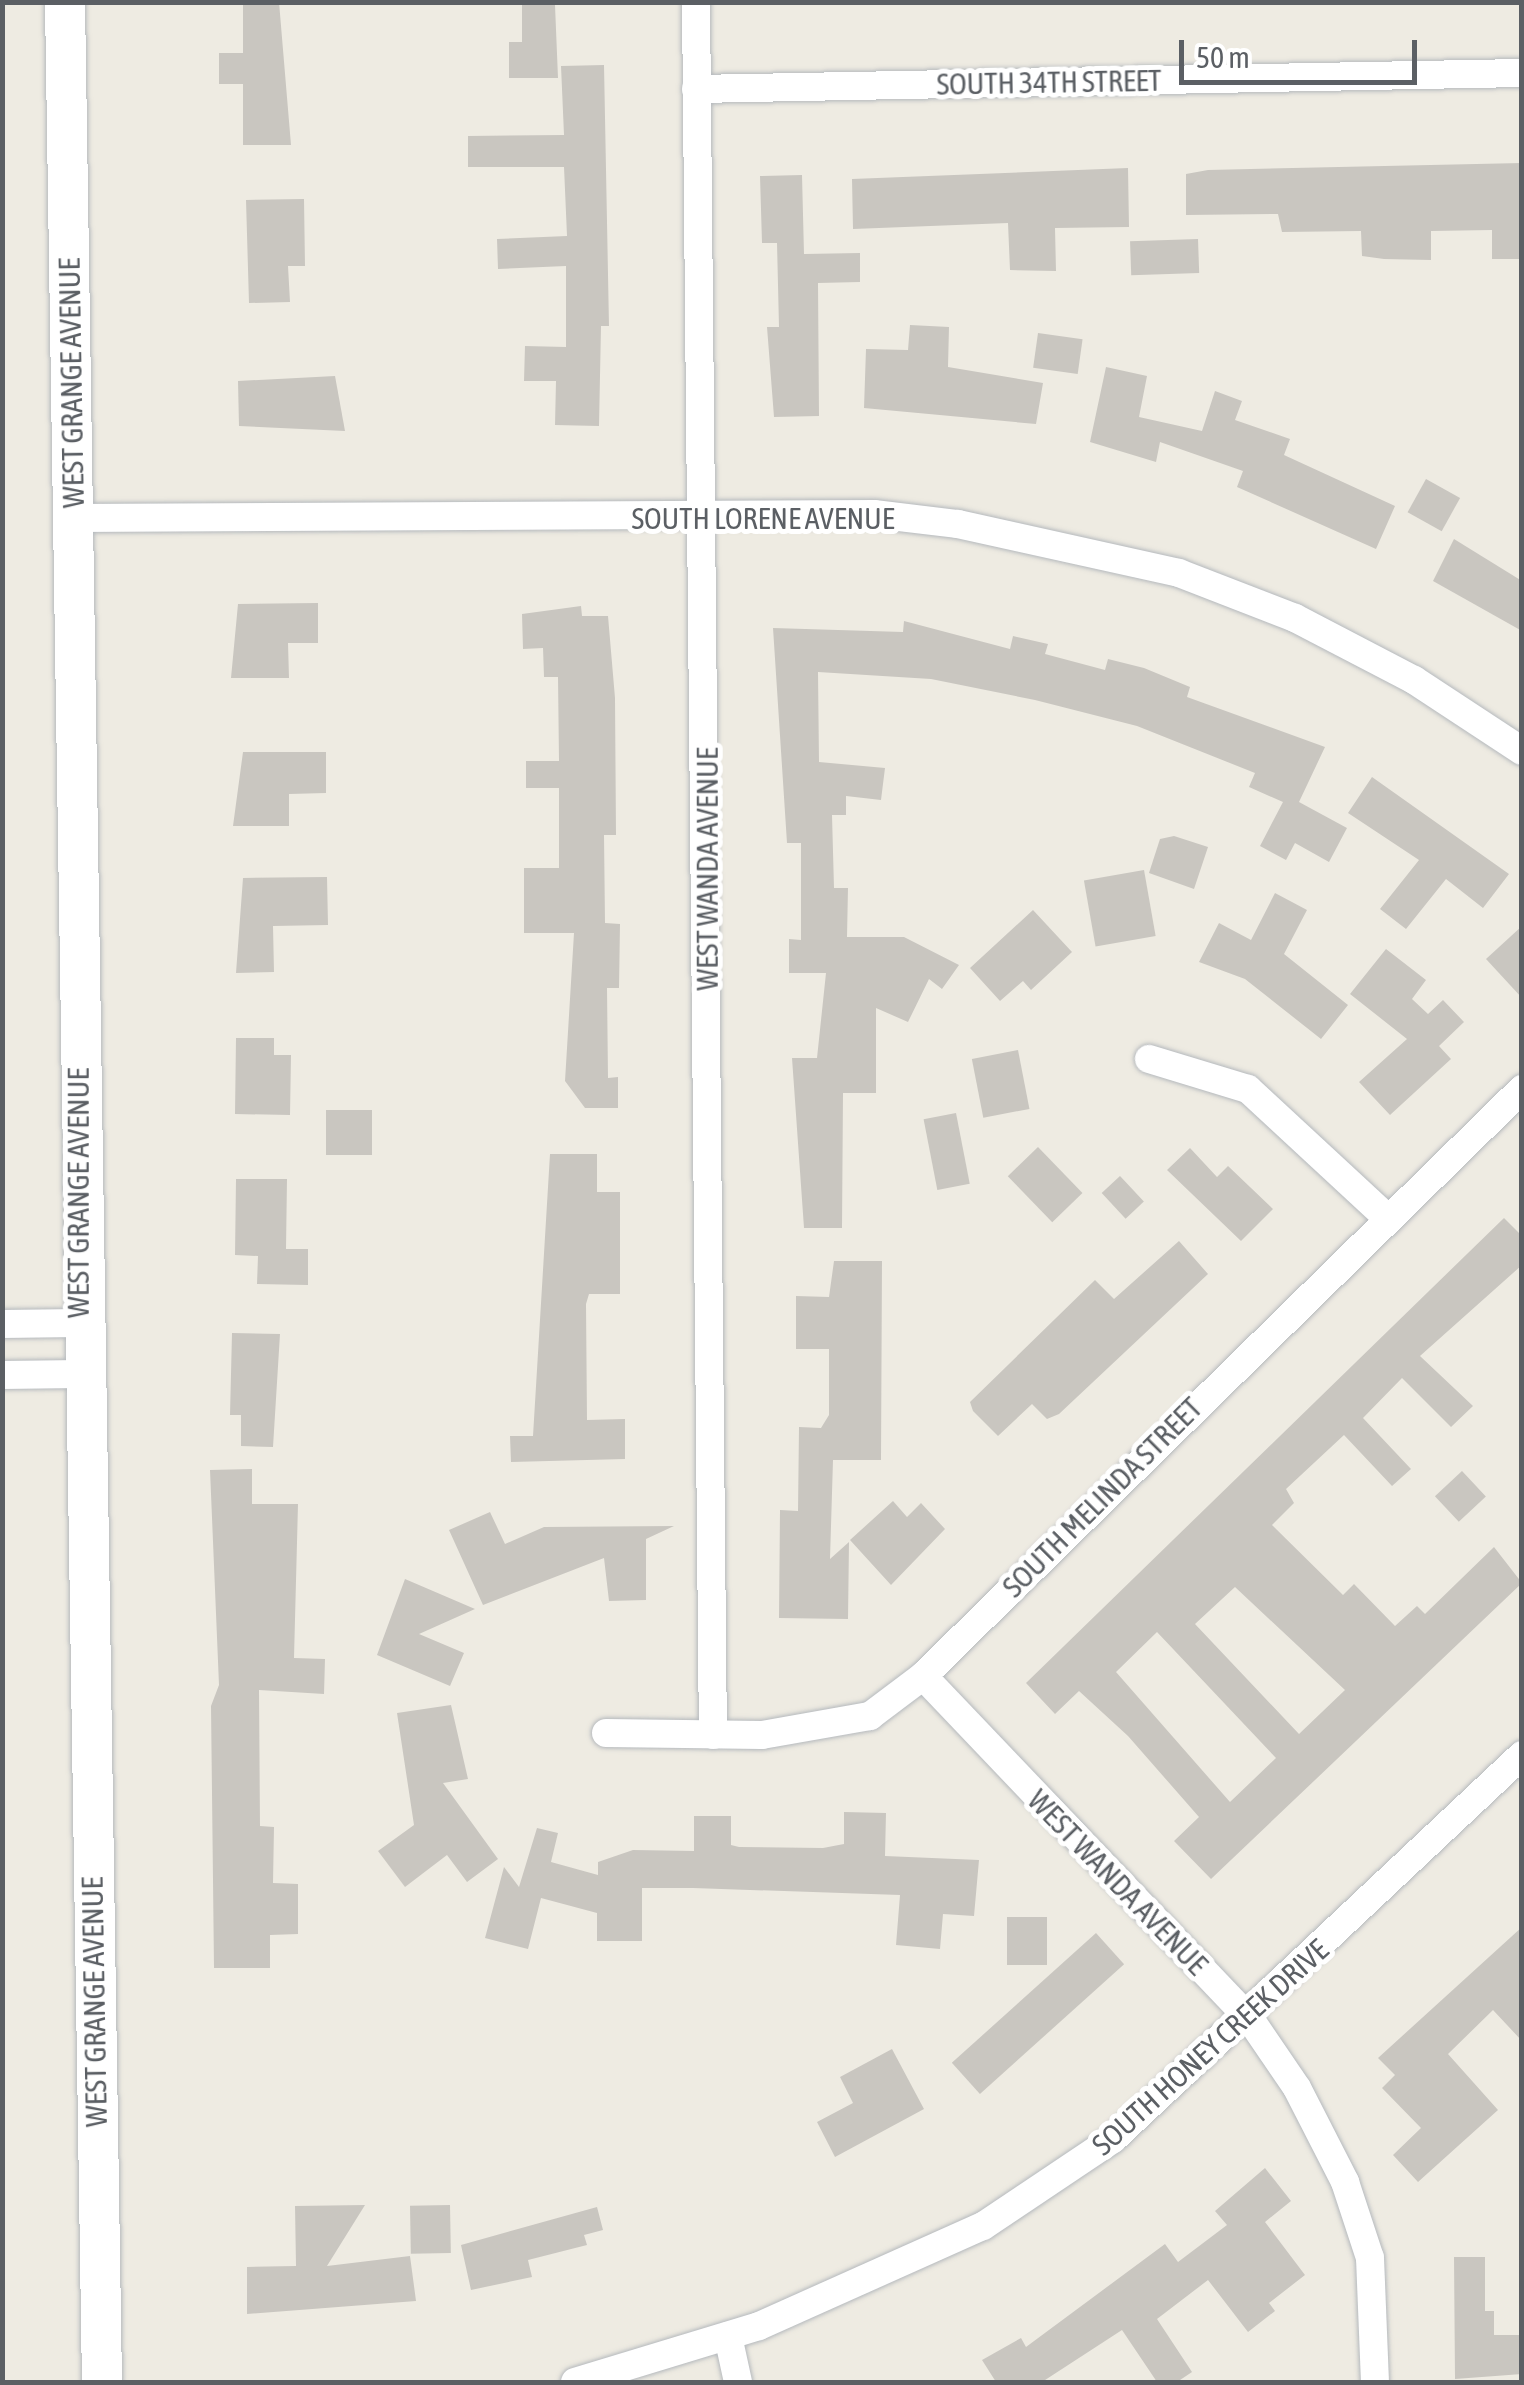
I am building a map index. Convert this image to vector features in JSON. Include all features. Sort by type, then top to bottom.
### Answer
[{"type":"street","name":"WEST GRANGE AVENUE","points":[[65,2],[74,518],[79,1322],[102,2382]]},
{"type":"street","name":"WEST WANDA AVENUE","points":[[696,2],[714,1735]]},
{"type":"street","name":"SOUTH 34TH STREET","points":[[696,89],[1522,73]]},
{"type":"street","name":"SOUTH LORENE AVENUE","points":[[74,518],[874,514],[958,524],[1179,573],[1414,680],[1522,751]]},
{"type":"street","points":[[1149,1059],[1248,1089],[1386,1216]]},
{"type":"street","name":"SOUTH MELINDA STREET","points":[[606,1733],[714,1735],[870,1716],[923,1676],[1386,1216],[1522,1089]]},
{"type":"street","points":[[2,1324],[79,1322]]},
{"type":"street","points":[[2,1375],[80,1374]]},
{"type":"street","name":"WEST WANDA AVENUE","points":[[923,1676],[1250,2019],[1345,2182],[1370,2258],[1376,2382]]},
{"type":"street","name":"SOUTH HONEY CREEK DRIVE","points":[[575,2382],[728,2336],[983,2226],[1113,2139],[1250,2019],[1522,1756]]},
{"type":"street","points":[[728,2336],[738,2382]]},
{"type":"building","points":[[243,2],[279,2],[291,145],[243,145],[243,84],[219,84],[219,53],[243,53]]},
{"type":"building","points":[[522,5],[555,5],[558,78],[509,78],[509,42],[522,42]]},
{"type":"building","points":[[604,65],[609,326],[601,326],[599,426],[555,425],[556,381],[524,381],[525,346],[566,347],[566,266],[498,269],[497,239],[567,236],[564,167],[468,167],[468,136],[564,135],[561,66]]},
{"type":"building","points":[[1522,163],[1522,259],[1492,259],[1492,230],[1431,231],[1431,260],[1384,259],[1362,256],[1361,231],[1282,232],[1278,214],[1186,215],[1186,174],[1208,170]]},
{"type":"building","points":[[1128,168],[1129,227],[1055,228],[1056,271],[1010,270],[1008,223],[853,229],[852,179]]},
{"type":"building","points":[[802,175],[804,254],[860,253],[860,282],[818,283],[819,416],[774,417],[767,327],[779,327],[777,243],[762,243],[760,176]]},
{"type":"building","points":[[304,199],[305,266],[288,266],[290,302],[249,303],[246,200]]},
{"type":"building","points":[[1198,239],[1199,273],[1131,275],[1130,241]]},
{"type":"building","points":[[910,325],[949,327],[948,367],[1043,383],[1036,424],[864,408],[866,349],[908,350]]},
{"type":"building","points":[[1038,333],[1083,339],[1078,374],[1033,368]]},
{"type":"building","points":[[1106,367],[1147,376],[1139,417],[1202,431],[1215,391],[1242,401],[1235,420],[1290,439],[1284,455],[1395,506],[1376,549],[1237,487],[1243,471],[1160,442],[1156,462],[1090,442]]},
{"type":"building","points":[[335,376],[345,431],[239,426],[238,381]]},
{"type":"building","points":[[1426,479],[1460,498],[1442,531],[1408,512]]},
{"type":"building","points":[[1454,539],[1522,581],[1522,631],[1433,581]]},
{"type":"building","points":[[318,603],[318,643],[288,643],[289,678],[231,678],[238,604]]},
{"type":"building","points":[[581,606],[582,616],[608,616],[615,698],[616,835],[604,835],[605,923],[620,924],[619,988],[607,988],[608,1078],[618,1077],[618,1108],[585,1108],[565,1081],[574,933],[524,933],[524,868],[559,868],[559,788],[526,788],[526,761],[559,761],[558,677],[544,677],[543,648],[523,649],[522,614]]},
{"type":"building","points":[[904,621],[1010,649],[1013,636],[1048,644],[1045,654],[1105,670],[1108,659],[1144,668],[1190,687],[1187,697],[1325,747],[1299,802],[1347,828],[1329,862],[1295,843],[1286,860],[1260,846],[1283,802],[1249,787],[1255,773],[1137,726],[1035,700],[931,679],[818,672],[819,762],[885,768],[881,800],[846,796],[846,815],[832,815],[834,888],[848,888],[847,937],[904,937],[959,965],[942,989],[929,979],[908,1022],[876,1008],[876,1093],[843,1093],[842,1228],[804,1228],[792,1058],[817,1058],[826,973],[789,973],[789,939],[801,940],[801,843],[787,843],[773,628],[903,632]]},
{"type":"building","points":[[243,752],[326,752],[326,793],[289,794],[289,826],[233,826]]},
{"type":"building","points":[[1372,777],[1509,874],[1483,908],[1446,879],[1406,929],[1380,909],[1419,860],[1348,813]]},
{"type":"building","points":[[1174,836],[1208,847],[1194,889],[1149,873],[1160,839]]},
{"type":"building","points":[[1144,870],[1156,936],[1096,947],[1084,881]]},
{"type":"building","points":[[327,877],[328,925],[273,926],[274,972],[236,973],[243,878]]},
{"type":"building","points":[[1275,893],[1307,910],[1284,954],[1348,1005],[1321,1039],[1245,979],[1199,962],[1219,923],[1251,940]]},
{"type":"building","points":[[1033,910],[1072,952],[1031,990],[1023,981],[1000,1001],[970,968]]},
{"type":"building","points":[[1522,926],[1522,998],[1486,959]]},
{"type":"building","points":[[1386,949],[1426,980],[1412,999],[1428,1014],[1443,1000],[1464,1022],[1439,1046],[1451,1059],[1390,1115],[1359,1082],[1407,1039],[1350,994]]},
{"type":"building","points":[[236,1038],[274,1038],[274,1055],[291,1055],[290,1115],[235,1114]]},
{"type":"building","points":[[1018,1050],[1029,1109],[983,1118],[972,1059]]},
{"type":"building","points":[[326,1110],[372,1110],[372,1155],[326,1155]]},
{"type":"building","points":[[956,1113],[970,1184],[937,1190],[924,1119]]},
{"type":"building","points":[[1038,1147],[1082,1193],[1052,1222],[1008,1176]]},
{"type":"building","points":[[1190,1148],[1217,1177],[1228,1166],[1273,1209],[1241,1241],[1167,1170]]},
{"type":"building","points":[[550,1154],[597,1154],[597,1192],[620,1192],[620,1294],[589,1294],[586,1304],[587,1420],[625,1419],[625,1459],[511,1462],[510,1436],[533,1436]]},
{"type":"building","points":[[1120,1176],[1144,1202],[1126,1219],[1102,1193]]},
{"type":"building","points":[[236,1179],[287,1179],[286,1249],[308,1249],[308,1285],[257,1284],[258,1256],[235,1255]]},
{"type":"building","points":[[1504,1218],[1522,1236],[1522,1265],[1420,1356],[1473,1406],[1451,1427],[1402,1378],[1363,1418],[1411,1469],[1392,1486],[1344,1435],[1286,1489],[1294,1503],[1272,1525],[1343,1595],[1354,1584],[1395,1626],[1417,1606],[1425,1614],[1494,1547],[1522,1583],[1211,1879],[1174,1841],[1199,1817],[1128,1736],[1079,1691],[1055,1714],[1026,1683]],"holes":[[[1235,1587],[1345,1690],[1299,1734],[1195,1624]],[[1157,1632],[1276,1758],[1230,1802],[1116,1672]]]},
{"type":"building","points":[[1179,1241],[1208,1274],[1059,1414],[1047,1419],[1032,1404],[998,1436],[973,1411],[970,1402],[1095,1280],[1114,1299]]},
{"type":"building","points":[[834,1261],[882,1261],[881,1460],[833,1460],[830,1559],[849,1542],[848,1619],[779,1618],[780,1510],[798,1511],[799,1427],[821,1428],[829,1415],[829,1349],[796,1349],[796,1296],[829,1297]]},
{"type":"building","points":[[232,1333],[280,1334],[273,1447],[241,1446],[241,1415],[230,1415]]},
{"type":"building","points":[[252,1469],[252,1504],[298,1504],[294,1658],[325,1659],[324,1694],[259,1690],[260,1826],[274,1827],[273,1883],[298,1884],[298,1934],[270,1935],[270,1968],[214,1968],[211,1706],[219,1685],[210,1470]]},
{"type":"building","points":[[1462,1471],[1486,1497],[1459,1522],[1435,1496]]},
{"type":"building","points":[[893,1501],[907,1517],[921,1503],[945,1529],[891,1585],[850,1540]]},
{"type":"building","points":[[490,1512],[505,1544],[544,1527],[674,1526],[646,1539],[646,1600],[609,1601],[604,1558],[483,1605],[449,1530]]},
{"type":"building","points":[[405,1579],[475,1609],[419,1634],[464,1653],[450,1686],[377,1655]]},
{"type":"building","points":[[451,1705],[468,1779],[443,1783],[498,1859],[467,1882],[447,1855],[405,1887],[378,1851],[414,1825],[397,1713]]},
{"type":"building","points":[[844,1812],[886,1813],[885,1856],[979,1860],[974,1916],[943,1914],[940,1949],[896,1945],[900,1895],[693,1888],[642,1888],[642,1941],[597,1941],[597,1913],[541,1898],[528,1949],[485,1938],[504,1867],[519,1887],[537,1828],[558,1833],[551,1862],[598,1875],[598,1862],[633,1850],[694,1851],[694,1816],[731,1816],[731,1845],[739,1847],[823,1848],[844,1844]]},
{"type":"building","points":[[1007,1917],[1047,1917],[1047,1965],[1007,1965]]},
{"type":"building","points":[[1522,1927],[1522,2041],[1493,2010],[1448,2054],[1498,2110],[1418,2182],[1393,2155],[1421,2128],[1382,2088],[1395,2075],[1378,2058]]},
{"type":"building","points":[[1096,1933],[1124,1964],[980,2094],[952,2063]]},
{"type":"building","points":[[892,2049],[924,2109],[835,2157],[817,2122],[853,2103],[840,2077]]},
{"type":"building","points":[[1265,2168],[1291,2201],[1265,2222],[1305,2275],[1269,2303],[1275,2311],[1248,2332],[1208,2280],[1157,2319],[1192,2372],[1177,2382],[1157,2382],[1122,2330],[1042,2382],[996,2382],[982,2360],[1021,2338],[1026,2347],[1165,2244],[1178,2262],[1227,2225],[1215,2211]]},
{"type":"building","points":[[365,2205],[327,2266],[410,2256],[416,2301],[247,2314],[247,2267],[296,2266],[295,2206]]},
{"type":"building","points":[[450,2205],[451,2253],[411,2254],[410,2206]]},
{"type":"building","points":[[597,2207],[603,2230],[584,2235],[587,2245],[528,2260],[532,2277],[471,2290],[461,2245]]},
{"type":"building","points":[[1454,2257],[1485,2257],[1485,2311],[1494,2311],[1494,2335],[1522,2335],[1522,2374],[1455,2379]]}]
